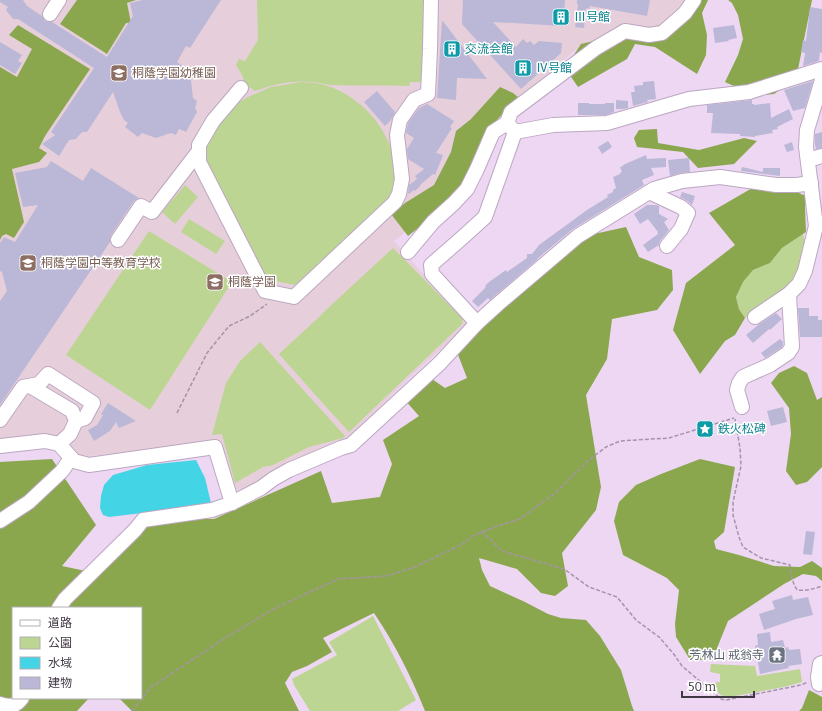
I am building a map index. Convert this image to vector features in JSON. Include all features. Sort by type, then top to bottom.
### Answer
[{"type":"street","points":[[50,14],[59,0]]},
{"type":"street","points":[[241,88],[213,121],[199,145],[200,162],[265,291],[294,297],[395,202],[400,194],[402,179],[397,135],[400,120],[414,100],[428,94],[431,0]]},
{"type":"street","points":[[477,323],[432,274],[431,265],[463,238],[484,217],[511,128],[512,112],[596,48],[625,31],[649,35],[662,33],[685,13],[694,0]]},
{"type":"street","points":[[408,252],[433,222],[454,204],[466,189],[477,169],[493,132],[511,128],[607,123],[689,99],[750,92],[822,69]]},
{"type":"street","points":[[755,317],[789,294],[799,284],[805,271],[816,226],[815,186],[806,147],[807,130],[822,80]]},
{"type":"street","points":[[118,240],[141,206],[152,212],[199,151]]},
{"type":"street","points":[[808,160],[822,156]]},
{"type":"street","points":[[60,607],[65,599],[143,520],[212,510],[232,503],[261,488],[289,470],[351,445],[440,363],[477,323],[578,236],[654,189],[682,181],[720,177],[776,185],[815,186]]},
{"type":"street","points":[[650,192],[681,206],[688,213],[681,230],[667,246]]},
{"type":"street","points":[[742,407],[737,390],[743,377],[751,372],[770,365],[788,353],[792,347],[789,294]]},
{"type":"street","points":[[0,420],[23,387],[39,384],[48,374],[93,403],[85,418],[76,420]]},
{"type":"street","points":[[30,386],[72,411],[76,420],[70,434],[59,444]]},
{"type":"street","points":[[0,446],[46,441],[59,444],[74,461],[89,465],[215,447],[232,503]]},
{"type":"street","points":[[0,521],[29,502],[62,471],[71,458]]},
{"type":"street","points":[[819,681],[820,664],[822,663]]},
{"type":"street","points":[[0,704],[9,707],[17,704],[21,699]]},
{"type":"path","points":[[177,413],[207,354],[228,326],[250,316],[280,294]]},
{"type":"path","points":[[142,698],[151,687],[230,634],[276,608],[338,579],[386,576],[415,567],[461,545],[473,536],[500,525],[520,520],[555,493],[589,460],[606,447],[620,441],[669,438],[734,418],[740,448],[741,466],[733,502],[733,516],[743,547],[762,558],[790,565],[794,585],[797,590],[803,591],[822,586]]},
{"type":"path","points":[[481,531],[502,551],[564,569],[589,587],[617,597],[636,620],[659,637],[682,666],[721,699],[726,700],[819,681]]},
{"type":"path","points":[[132,711],[142,699]]},
{"type":"shaded area","name":"桐蔭学園","points":[[0,0],[689,0],[656,32],[581,45],[482,131],[443,201],[394,241],[468,324],[406,381],[349,438],[278,469],[242,490],[235,489],[222,443],[78,457],[55,435],[0,440]]},
{"type":"green space","points":[[77,0],[136,0],[127,3],[131,23],[126,23],[107,54],[60,24]]},
{"type":"green space","points":[[257,0],[427,0],[425,82],[410,82],[409,86],[326,85],[315,82],[291,82],[255,91],[245,84],[236,65],[239,59],[245,61],[258,40]]},
{"type":"green space","points":[[699,0],[708,0],[702,13],[707,35],[706,55],[697,74],[655,47],[635,44],[627,59],[578,87],[565,68],[581,44],[677,21]]},
{"type":"green space","points":[[728,0],[812,0],[796,79],[774,94],[756,96],[725,82],[738,55],[743,39],[738,15],[732,3]]},
{"type":"green space","points":[[18,25],[90,69],[45,136],[39,148],[47,153],[39,162],[12,169],[24,222],[14,238],[6,234],[2,236],[0,240],[0,67],[17,77],[32,49],[9,35]]},
{"type":"green space","points":[[301,82],[316,83],[328,86],[349,96],[368,111],[382,130],[392,149],[397,176],[396,184],[391,197],[295,285],[265,279],[205,164],[205,150],[215,127],[234,105],[271,87]]},
{"type":"green space","points":[[500,87],[518,97],[487,131],[468,176],[453,201],[408,236],[391,214],[405,203],[434,185],[451,152],[456,131],[471,119]]},
{"type":"green space","points":[[657,129],[658,143],[699,150],[744,138],[757,141],[734,164],[698,168],[683,152],[637,147],[634,138],[639,130]]},
{"type":"green space","points":[[185,185],[198,197],[175,224],[162,212]]},
{"type":"green space","points":[[754,187],[789,189],[806,196],[806,232],[782,248],[770,263],[753,270],[743,282],[736,297],[739,309],[745,318],[735,335],[725,341],[700,374],[673,330],[686,283],[735,245],[709,213]]},
{"type":"green space","points":[[189,219],[225,241],[216,254],[181,232]]},
{"type":"green space","points":[[626,227],[639,257],[672,270],[673,290],[657,310],[612,319],[607,359],[586,395],[601,487],[596,510],[562,553],[568,586],[555,596],[541,593],[517,569],[479,558],[482,570],[490,586],[548,614],[561,618],[586,620],[600,636],[621,670],[634,711],[425,711],[402,660],[374,613],[323,638],[332,652],[307,666],[292,672],[285,683],[299,711],[132,711],[120,699],[142,699],[142,607],[12,607],[12,699],[88,699],[77,711],[0,711],[0,462],[52,459],[96,525],[62,566],[100,574],[145,523],[177,518],[214,519],[321,471],[332,503],[380,497],[392,464],[383,440],[419,416],[404,399],[429,377],[445,388],[467,378],[457,352],[543,260],[594,234]]},
{"type":"green space","points":[[149,231],[232,282],[150,410],[66,355]]},
{"type":"green space","points":[[803,234],[807,248],[801,272],[776,300],[745,318],[739,309],[736,297],[743,282],[753,270],[770,263],[782,248]]},
{"type":"green space","points":[[393,248],[463,319],[462,324],[349,432],[279,354]]},
{"type":"green space","points":[[260,342],[345,436],[343,438],[309,447],[273,465],[263,467],[235,483],[222,434],[212,435],[226,383],[240,361]]},
{"type":"green space","points":[[794,366],[807,373],[817,400],[822,397],[822,467],[807,482],[796,485],[786,471],[791,434],[789,408],[771,383],[779,373]]},
{"type":"green space","points":[[700,459],[735,467],[724,532],[714,541],[716,549],[774,566],[800,567],[812,561],[822,568],[822,581],[816,576],[803,574],[784,584],[728,621],[715,653],[701,660],[689,658],[676,637],[675,624],[679,590],[667,578],[623,555],[614,521],[619,502],[636,485]]},
{"type":"green space","points":[[373,616],[416,700],[398,711],[310,711],[292,679],[337,655],[329,642]]},
{"type":"green space","points":[[711,664],[755,666],[757,676],[800,669],[802,682],[784,687],[730,697],[723,696],[718,693],[712,683],[720,682],[720,674],[710,672]]},
{"type":"green space","points":[[809,690],[822,697],[822,711],[799,711],[802,708]]},
{"type":"water","points":[[196,460],[205,478],[211,503],[209,505],[109,517],[103,515],[100,508],[101,496],[104,485],[113,475],[147,465]]},
{"type":"building","points":[[0,0],[23,0],[27,6],[42,16],[45,21],[52,22],[107,57],[133,16],[130,3],[143,0],[221,0],[190,48],[186,46],[177,62],[184,67],[183,69],[191,80],[193,98],[197,101],[195,108],[197,112],[186,132],[179,129],[176,135],[171,133],[156,138],[142,133],[138,137],[125,127],[128,123],[124,120],[120,112],[113,92],[87,132],[82,132],[76,139],[69,140],[59,156],[42,144],[55,135],[51,132],[94,68],[18,19],[13,19],[6,10],[8,7],[0,2]]},
{"type":"building","points":[[463,0],[565,0],[563,26],[493,22],[516,47],[523,39],[527,43],[530,41],[534,45],[539,41],[562,43],[561,53],[521,89],[462,24]]},
{"type":"building","points":[[577,0],[650,0],[647,16],[590,6],[589,9],[586,8],[584,28],[575,27],[578,5]]},
{"type":"building","points":[[810,7],[822,9],[822,53],[820,52],[819,61],[803,66],[805,53],[801,52],[803,40],[806,41]]},
{"type":"building","name":"交流会館","points":[[442,20],[487,79],[457,78],[456,100],[437,98]]},
{"type":"building","points":[[734,25],[737,38],[715,43],[713,28]]},
{"type":"building","points":[[0,42],[22,55],[18,61],[22,63],[15,74],[0,65]]},
{"type":"building","points":[[654,81],[656,99],[647,100],[648,102],[633,106],[631,92],[635,92],[634,86],[643,85],[643,82]]},
{"type":"building","points":[[813,81],[805,108],[793,111],[784,90]]},
{"type":"building","points":[[377,91],[395,112],[391,120],[385,126],[364,102]]},
{"type":"building","points":[[616,100],[628,101],[628,108],[616,109]]},
{"type":"building","points":[[752,100],[752,104],[754,105],[770,103],[771,118],[789,109],[793,119],[777,127],[778,129],[772,130],[773,133],[755,137],[740,136],[740,134],[711,133],[713,113],[707,113],[707,105]]},
{"type":"building","points":[[578,103],[614,103],[614,112],[606,115],[578,115]]},
{"type":"building","points":[[427,104],[454,121],[450,127],[452,128],[436,153],[443,155],[435,175],[433,174],[415,191],[414,190],[409,194],[409,185],[417,179],[415,176],[424,169],[408,159],[407,149],[414,138],[406,133],[408,123],[419,108]]},
{"type":"building","points":[[822,132],[822,148],[816,149],[815,134]]},
{"type":"building","points":[[608,141],[612,147],[602,154],[598,147]]},
{"type":"building","points":[[792,142],[794,150],[787,152],[784,145]]},
{"type":"building","points":[[646,155],[647,159],[666,158],[666,167],[651,168],[654,175],[642,180],[644,185],[573,229],[490,300],[488,298],[478,307],[472,301],[489,282],[527,258],[527,254],[532,254],[539,245],[587,210],[608,197],[607,195],[613,192],[616,188],[613,177],[622,172],[620,167]]},
{"type":"building","points":[[689,158],[690,172],[670,176],[668,160]]},
{"type":"building","points":[[51,161],[83,181],[91,168],[139,198],[134,201],[111,235],[110,242],[0,405],[0,301],[7,291],[2,272],[0,271],[0,243],[4,237],[15,242],[38,205],[23,207],[15,173],[47,167]]},
{"type":"building","points":[[742,167],[763,172],[763,168],[780,168],[780,176],[741,171]]},
{"type":"building","points":[[682,192],[695,196],[692,205],[680,197]]},
{"type":"building","points":[[647,205],[659,206],[659,214],[668,219],[664,222],[669,230],[660,241],[659,245],[648,252],[643,245],[658,234],[658,232],[648,219],[640,224],[634,214]]},
{"type":"building","points":[[798,308],[809,308],[809,316],[818,316],[818,320],[822,320],[822,337],[800,337]]},
{"type":"building","points":[[776,313],[782,319],[753,343],[746,335]]},
{"type":"building","points":[[780,339],[783,342],[782,347],[765,358],[761,353]]},
{"type":"building","points":[[108,403],[136,421],[119,428],[116,422],[110,431],[94,441],[88,430],[97,425],[103,415],[101,414]]},
{"type":"building","points":[[783,407],[787,422],[771,426],[767,411]]},
{"type":"building","points":[[806,531],[815,532],[812,555],[803,554]]},
{"type":"building","points":[[792,595],[793,600],[808,597],[813,615],[764,630],[759,614],[775,609],[772,601]]},
{"type":"building","points":[[770,632],[771,642],[783,640],[785,648],[788,647],[789,650],[800,649],[802,664],[788,666],[789,668],[760,674],[755,646],[758,645],[757,634]]},
{"type":"place","name":"Ⅲ号館","points":[[561,17]]},
{"type":"place","name":"交流会館","points":[[452,49]]},
{"type":"place","name":"Ⅳ号館","points":[[523,68]]},
{"type":"place","name":"桐蔭学園幼稚園","points":[[119,73]]},
{"type":"place","name":"桐蔭学園中等教育学校","points":[[28,263]]},
{"type":"place","name":"桐蔭学園","points":[[215,282]]},
{"type":"place","name":"鉄火松碑","points":[[705,429]]},
{"type":"place","name":"芳林山 戒翁寺","points":[[777,655]]}]
